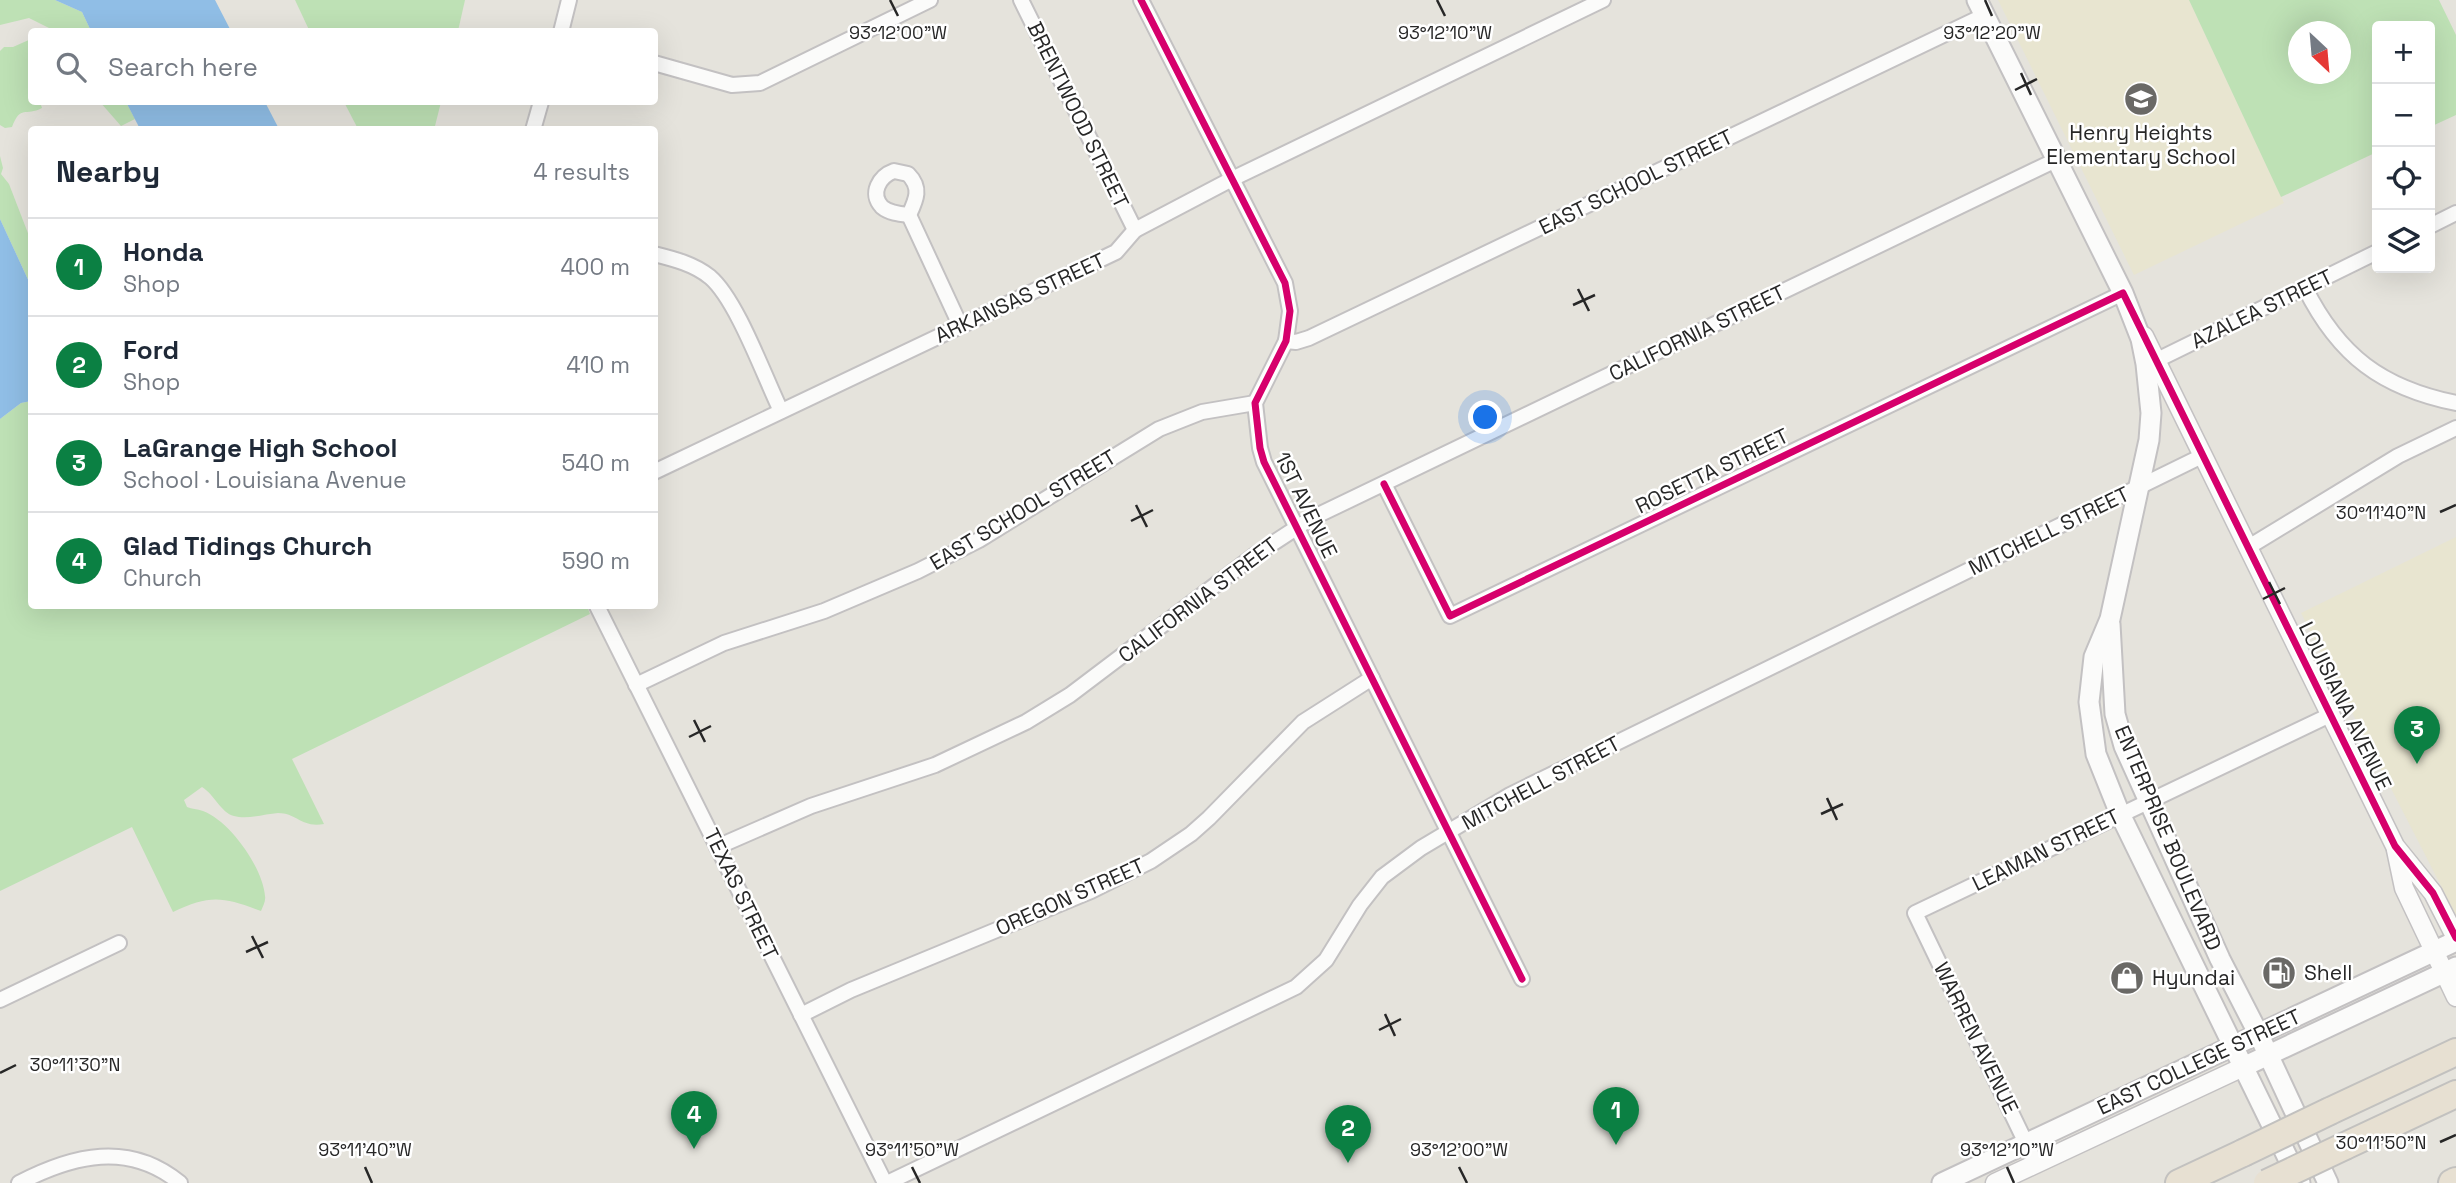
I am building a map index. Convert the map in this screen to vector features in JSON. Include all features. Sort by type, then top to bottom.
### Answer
[{"type":"highway","points":[[2179,1183],[2447,1056]]},
{"type":"highway","points":[[2267,1183],[2456,1094]]},
{"type":"main road","points":[[1981,7],[2123,293],[2152,363],[2149,440],[2110,619]]},
{"type":"main road","name":"ENTERPRISE BOULEVARD","points":[[2110,619],[2115,714],[2124,746],[2220,958],[2328,1183]]},
{"type":"main road","name":"ENTERPRISE BOULEVARD","points":[[2110,619],[2094,657],[2089,702],[2096,754],[2120,814],[2300,1183]]},
{"type":"main road","name":"EAST COLLEGE STREET","points":[[1942,1183],[2434,953],[2456,940]]},
{"type":"main road","name":"EAST COLLEGE STREET","points":[[2243,1067],[2450,970]]},
{"type":"street","points":[[562,28],[569,0]]},
{"type":"street","points":[[658,64],[732,85],[760,83],[930,0]]},
{"type":"street","name":"BRENTWOOD STREET","points":[[1021,0],[1135,230]]},
{"type":"street","points":[[1141,0],[1285,283],[1290,311],[1286,341],[1255,403]]},
{"type":"street","name":"ARKANSAS STREET","points":[[658,470],[1116,252],[1135,230],[1232,179],[1603,0]]},
{"type":"street","name":"EAST SCHOOL STREET","points":[[1286,341],[1296,342],[1309,338],[1981,7]]},
{"type":"street","points":[[534,126],[540,105]]},
{"type":"street","name":"CALIFORNIA STREET","points":[[717,847],[811,806],[935,765],[1026,722],[1105,670],[1251,558],[1297,527],[2056,160]]},
{"type":"street","points":[[2435,224],[2456,213]]},
{"type":"street","points":[[909,215],[960,326]]},
{"type":"street","name":"AZALEA STREET","points":[[2152,363],[2372,254]]},
{"type":"street","points":[[658,255],[688,264],[709,276],[726,294],[781,411]]},
{"type":"street","points":[[2305,288],[2330,329],[2364,364],[2396,385],[2421,396],[2456,403]]},
{"type":"street","name":"ROSETTA STREET","points":[[1384,484],[1450,616],[2123,293]]},
{"type":"street","name":"LOUISIANA AVENUE","points":[[2152,363],[2202,456],[2395,846],[2433,893],[2456,940]]},
{"type":"street","name":"EAST SCHOOL STREET","points":[[636,685],[724,643],[824,611],[918,571],[979,540],[1159,429],[1202,412],[1255,403]]},
{"type":"street","name":"1ST AVENUE","points":[[1255,403],[1264,463],[1521,979]]},
{"type":"street","points":[[2247,548],[2398,456],[2456,428]]},
{"type":"street","name":"MITCHELL STREET","points":[[886,1183],[1296,987],[1326,960],[1360,905],[1382,877],[1448,832],[1534,783],[2202,456]]},
{"type":"street","name":"TEXAS STREET","points":[[598,609],[886,1183]]},
{"type":"street","name":"OREGON STREET","points":[[801,1015],[851,990],[1091,891],[1151,861],[1191,834],[1209,818],[1303,722],[1372,678]]},
{"type":"street","name":"LEAMAN STREET","points":[[1915,913],[2330,715]]},
{"type":"street","name":"LOUISIANA AVENUE","points":[[2395,846],[2404,888],[2434,953],[2450,970],[2456,997]]},
{"type":"street","name":"WARREN AVENUE","points":[[1915,913],[2036,1164]]},
{"type":"street","points":[[0,1000],[119,943]]},
{"type":"street","name":"EAST COLLEGE STREET","points":[[1995,1183],[2243,1067]]},
{"type":"street","points":[[19,1183],[72,1162],[113,1156],[151,1164],[180,1183]]},
{"type":"shaded area","name":"Henry Heights Elementary School","points":[[1998,0],[2189,0],[2284,203],[2134,275]]},
{"type":"shaded area","points":[[2456,537],[2456,915],[2301,613]]},
{"type":"green space","points":[[0,0],[55,0],[82,12],[90,28],[49,28],[29,18],[0,25]]},
{"type":"green space","points":[[295,0],[465,0],[459,28],[308,28]]},
{"type":"green space","points":[[2189,0],[2439,0],[2456,35],[2456,115],[2435,125],[2435,21],[2372,21],[2372,154],[2281,197]]},
{"type":"green space","points":[[28,40],[28,105],[41,105],[42,108],[21,113],[12,127],[5,128],[0,125],[0,51],[4,47],[13,47]]},
{"type":"green space","points":[[103,105],[128,105],[135,119],[121,126]]},
{"type":"green space","points":[[346,105],[440,105],[435,126],[356,126]]},
{"type":"green space","points":[[0,156],[3,168],[1,174],[9,184],[28,233],[28,280],[0,219]]},
{"type":"green space","points":[[28,402],[28,609],[588,609],[590,614],[292,759],[324,824],[310,824],[278,813],[234,816],[225,811],[202,787],[184,800],[187,807],[203,811],[224,825],[252,859],[263,885],[265,900],[261,911],[227,900],[207,900],[173,912],[132,827],[0,891],[0,419],[21,403]]},
{"type":"water","points":[[55,0],[215,0],[229,28],[90,28],[82,12]]},
{"type":"water","points":[[128,105],[267,105],[277,126],[138,126]]},
{"type":"water","points":[[0,219],[28,280],[28,402],[21,403],[0,419]]},
{"type":"cycle path","points":[[1141,0],[1285,283],[1290,311],[1286,341],[1255,403],[1264,462],[1522,979]]},
{"type":"cycle path","points":[[1384,484],[1450,616],[2123,293],[2395,846],[2433,893],[2456,938]]},
{"type":"place","name":"Henry Heights Elementary School","points":[[2141,99]]},
{"type":"place","name":"LaGrange High School","points":[[2417,764]]},
{"type":"place","name":"Shell","points":[[2279,973]]},
{"type":"place","name":"Hyundai","points":[[2127,978]]},
{"type":"place","name":"Honda","points":[[1616,1145]]},
{"type":"place","name":"Glad Tidings Church","points":[[694,1149]]},
{"type":"place","name":"Ford","points":[[1348,1163]]}]
